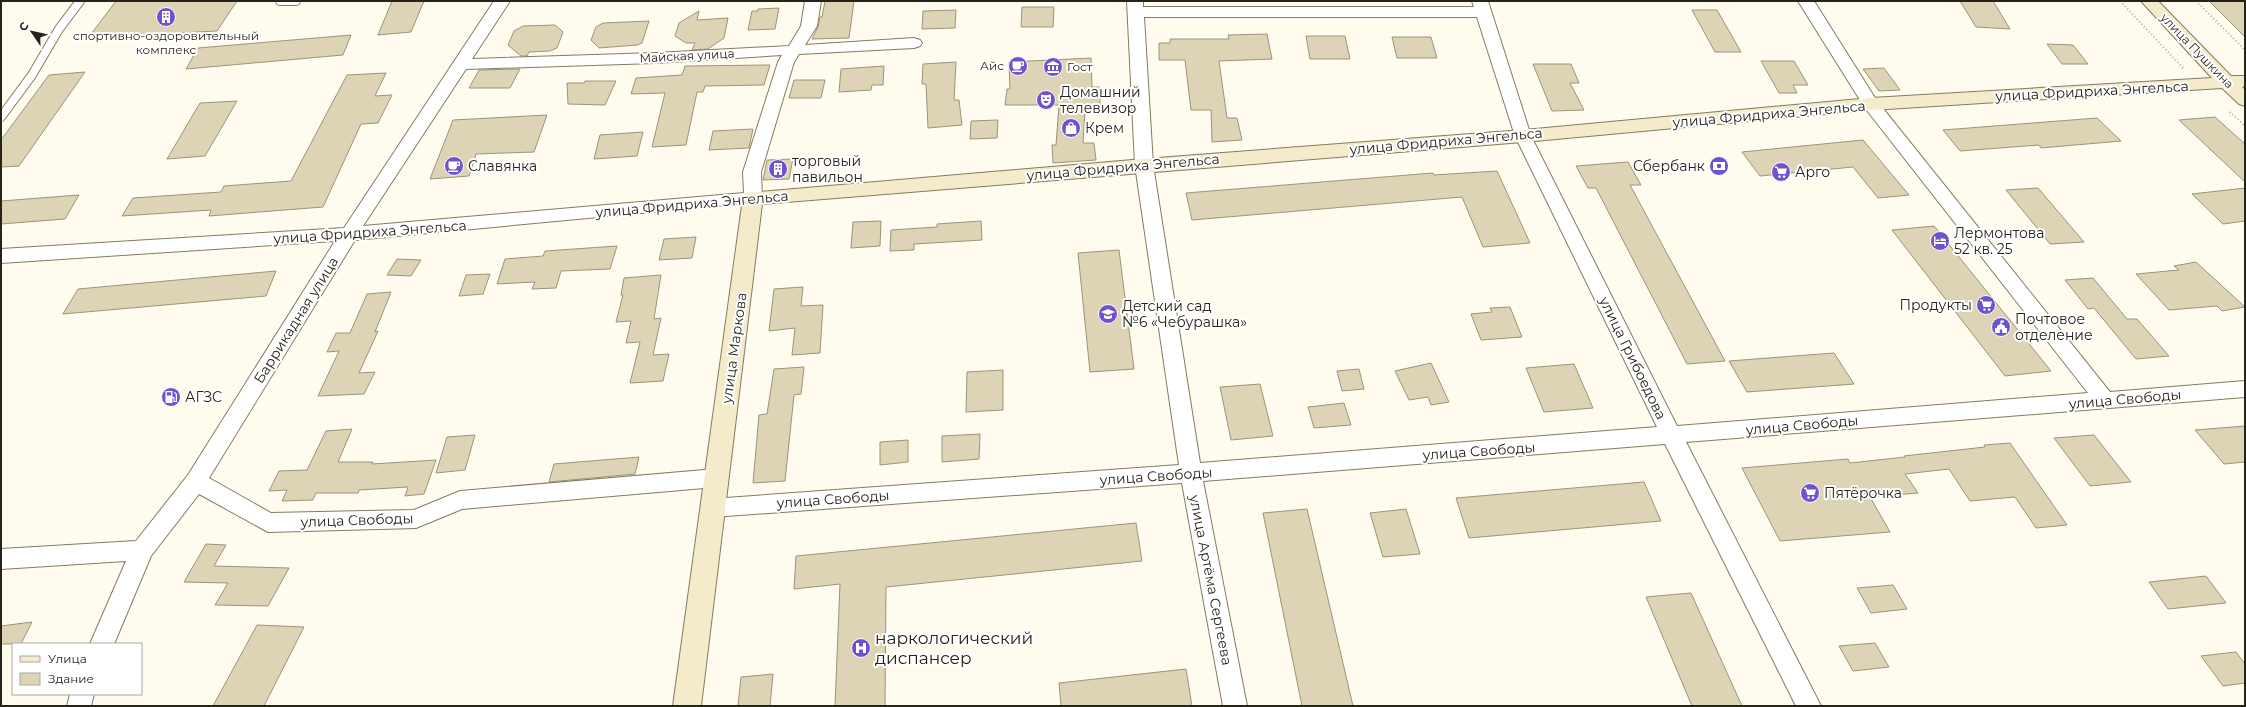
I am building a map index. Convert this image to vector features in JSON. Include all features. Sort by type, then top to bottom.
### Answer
[{"type":"street","name":"Баррикадная улица","points":[[102,643],[142,550],[196,481],[350,234],[502,1]]},
{"type":"street","name":"улица Маркова","points":[[687,706],[753,198],[752,172],[786,62],[809,26],[813,1]]},
{"type":"street","points":[[1806,1],[1871,104],[2105,400]]},
{"type":"street","name":"улица Пушкина","points":[[2149,1],[2226,83],[2245,100]]},
{"type":"street","points":[[1135,6],[1482,7]]},
{"type":"street","name":"улица Артёма Сергеева","points":[[1135,6],[1144,165],[1191,473],[1235,706]]},
{"type":"street","name":"улица Грибоедова","points":[[1482,7],[1523,136],[1672,436],[1809,706]]},
{"type":"street","name":"Майская улица","points":[[460,64],[655,58],[914,43]]},
{"type":"street","name":"улица Фридриха Энгельса","points":[[1,256],[350,234],[1144,165],[1523,136],[1871,104],[2201,85],[2245,81]]},
{"type":"street","name":"улица Свободы","points":[[712,508],[1672,436],[2245,389]]},
{"type":"street","name":"улица Свободы","points":[[196,481],[268,523],[416,519],[460,500],[716,478]]},
{"type":"street","points":[[1,559],[142,550]]},
{"type":"street","points":[[79,706],[82,695]]},
{"type":"lane","points":[[1,117],[32,75],[59,29],[80,1]]},
{"type":"lane","points":[[280,1],[296,1]]},
{"type":"path","points":[[2120,1],[2201,85]]},
{"type":"path","points":[[2196,1],[2245,50]]},
{"type":"path","points":[[2226,108],[2245,126]]},
{"type":"building","name":"спортивно-оздоровительный комплекс","points":[[116,1],[237,1],[217,31],[88,38]]},
{"type":"building","points":[[392,1],[424,1],[411,32],[378,35]]},
{"type":"building","points":[[825,1],[854,1],[849,38],[812,39],[818,27],[820,17],[822,17]]},
{"type":"building","points":[[1960,1],[1993,1],[2010,29],[1976,27]]},
{"type":"building","points":[[2209,1],[2245,1],[2245,37]]},
{"type":"building","points":[[1022,7],[1054,7],[1053,27],[1021,27]]},
{"type":"building","points":[[779,8],[775,29],[748,30],[752,11],[758,11],[758,9]]},
{"type":"building","points":[[956,10],[955,28],[922,29],[923,11]]},
{"type":"building","points":[[1692,10],[1717,10],[1741,52],[1715,52]]},
{"type":"building","points":[[699,11],[697,20],[728,18],[724,38],[708,49],[692,50],[695,43],[686,43],[675,36],[679,23]]},
{"type":"building","points":[[649,21],[642,43],[637,45],[599,48],[591,40],[596,27],[603,23]]},
{"type":"building","points":[[555,25],[563,32],[557,48],[550,51],[529,52],[527,56],[521,56],[508,45],[514,31],[523,26]]},
{"type":"building","points":[[1267,34],[1272,59],[1219,61],[1227,118],[1237,118],[1242,140],[1212,142],[1211,110],[1191,110],[1185,60],[1159,60],[1159,43],[1170,43],[1170,39],[1229,39],[1228,35]]},
{"type":"building","points":[[351,35],[343,55],[186,69],[198,48]]},
{"type":"building","points":[[1306,36],[1345,36],[1350,59],[1310,59]]},
{"type":"building","points":[[1392,37],[1431,37],[1437,58],[1397,58]]},
{"type":"building","points":[[2047,44],[2073,45],[2088,64],[2062,64]]},
{"type":"building","points":[[1091,58],[1092,87],[1100,87],[1100,111],[1085,111],[1083,143],[1094,143],[1096,160],[1053,163],[1052,145],[1056,145],[1059,105],[1005,105],[1007,89],[1010,89],[1009,62]]},
{"type":"building","points":[[1761,61],[1794,61],[1808,85],[1793,85],[1797,93],[1779,93]]},
{"type":"building","points":[[956,62],[954,100],[959,100],[962,125],[928,128],[926,84],[922,84],[923,64]]},
{"type":"building","points":[[1533,64],[1571,64],[1579,83],[1570,83],[1584,110],[1552,111]]},
{"type":"building","points":[[770,65],[764,85],[705,86],[703,92],[697,92],[686,145],[652,147],[665,93],[631,94],[636,78],[682,75],[685,66]]},
{"type":"building","points":[[884,66],[883,85],[872,85],[871,90],[839,92],[841,69]]},
{"type":"building","points":[[1884,68],[1900,90],[1879,91],[1863,69]]},
{"type":"building","points":[[520,69],[510,88],[469,88],[479,70]]},
{"type":"building","points":[[85,72],[19,166],[1,167],[1,140],[49,75]]},
{"type":"building","points":[[386,73],[375,96],[392,95],[378,123],[361,124],[323,207],[209,216],[211,210],[122,216],[133,198],[221,192],[224,186],[291,181],[347,75]]},
{"type":"building","points":[[794,80],[825,80],[821,98],[789,98]]},
{"type":"building","points":[[585,81],[616,81],[605,105],[568,104],[567,83],[584,83]]},
{"type":"building","points":[[237,101],[205,156],[167,159],[200,103]]},
{"type":"building","points":[[547,115],[534,152],[476,154],[469,176],[430,179],[453,120]]},
{"type":"building","points":[[2215,117],[2245,144],[2245,182],[2179,120]]},
{"type":"building","points":[[2097,118],[2121,141],[2041,148],[2039,145],[1960,151],[1943,130]]},
{"type":"building","points":[[998,120],[997,138],[970,139],[971,121]]},
{"type":"building","points":[[753,129],[749,148],[709,150],[713,131]]},
{"type":"building","points":[[643,132],[637,156],[594,159],[600,135]]},
{"type":"building","name":"Арго","points":[[1863,140],[1909,195],[1878,198],[1853,167],[1760,176],[1742,152]]},
{"type":"building","name":"торговый павильон","points":[[793,159],[789,179],[763,180],[767,160]]},
{"type":"building","points":[[1628,162],[1641,185],[1630,185],[1725,361],[1687,364],[1596,188],[1588,188],[1576,166]]},
{"type":"building","points":[[1497,171],[1530,243],[1483,247],[1462,197],[1192,220],[1186,193],[1433,173],[1434,175]]},
{"type":"building","points":[[2038,188],[2084,242],[2050,244],[2006,190]]},
{"type":"building","points":[[2245,188],[2245,221],[2223,224],[2192,194]]},
{"type":"building","points":[[79,195],[65,219],[1,224],[1,201]]},
{"type":"building","points":[[881,221],[880,246],[851,248],[853,222]]},
{"type":"building","points":[[981,221],[982,240],[914,244],[914,250],[890,251],[891,230],[937,227],[937,224]]},
{"type":"building","points":[[1934,226],[2051,371],[2005,376],[1892,230]]},
{"type":"building","points":[[696,237],[692,258],[659,260],[664,239]]},
{"type":"building","points":[[617,246],[610,269],[561,271],[556,288],[532,289],[535,282],[497,284],[505,259],[543,256],[545,251]]},
{"type":"building","points":[[1119,250],[1134,369],[1090,372],[1078,253]]},
{"type":"building","points":[[397,259],[421,260],[411,276],[387,275]]},
{"type":"building","points":[[2196,262],[2245,307],[2222,311],[2217,306],[2169,310],[2136,274],[2179,270],[2174,266]]},
{"type":"building","points":[[276,271],[266,296],[63,314],[78,289]]},
{"type":"building","points":[[490,274],[483,294],[459,296],[466,275]]},
{"type":"building","points":[[661,275],[654,319],[661,318],[653,355],[669,354],[663,381],[630,383],[640,342],[626,343],[631,321],[616,322],[623,295],[621,295],[624,278]]},
{"type":"building","points":[[2093,278],[2127,319],[2137,319],[2169,356],[2136,359],[2094,308],[2088,309],[2065,280]]},
{"type":"building","points":[[803,287],[801,306],[823,305],[820,353],[792,355],[795,328],[769,331],[774,289]]},
{"type":"building","points":[[391,292],[375,332],[378,331],[359,373],[375,372],[364,394],[318,396],[339,351],[327,352],[336,333],[350,333],[367,294]]},
{"type":"building","points":[[1510,307],[1522,337],[1481,340],[1471,314],[1492,312],[1490,308]]},
{"type":"building","points":[[1834,353],[1854,384],[1747,392],[1729,361]]},
{"type":"building","points":[[1431,363],[1449,402],[1431,405],[1428,397],[1409,400],[1395,371]]},
{"type":"building","points":[[1574,364],[1593,408],[1544,412],[1526,368]]},
{"type":"building","points":[[804,367],[801,394],[794,395],[785,481],[753,483],[759,415],[767,414],[774,369]]},
{"type":"building","points":[[1359,369],[1364,389],[1342,391],[1337,371]]},
{"type":"building","points":[[1003,370],[1003,410],[966,412],[967,372]]},
{"type":"building","points":[[1260,384],[1273,436],[1231,440],[1220,387]]},
{"type":"building","points":[[1344,403],[1351,425],[1314,428],[1308,407]]},
{"type":"building","points":[[2245,426],[2245,462],[2224,464],[2195,430]]},
{"type":"building","points":[[352,429],[338,462],[373,462],[372,464],[436,460],[424,494],[405,496],[408,487],[359,490],[358,493],[316,493],[313,500],[282,501],[287,490],[269,491],[279,471],[307,470],[326,431]]},
{"type":"building","points":[[980,434],[979,459],[942,462],[942,436]]},
{"type":"building","points":[[475,435],[465,470],[436,473],[447,437]]},
{"type":"building","points":[[2094,435],[2131,482],[2090,486],[2054,438]]},
{"type":"building","points":[[908,440],[908,462],[880,465],[880,442]]},
{"type":"building","points":[[2010,443],[2067,525],[2036,528],[2015,497],[1970,501],[1949,469],[1905,474],[1918,493],[1870,497],[1890,532],[1780,541],[1742,468],[1848,459],[1850,463],[1985,447],[1984,445]]},
{"type":"building","points":[[639,457],[635,474],[549,482],[554,464]]},
{"type":"building","points":[[1644,482],[1661,521],[1469,538],[1456,498]]},
{"type":"building","points":[[1307,509],[1353,706],[1302,706],[1263,513]]},
{"type":"building","points":[[1406,509],[1420,554],[1383,557],[1370,513]]},
{"type":"building","points":[[1136,523],[1142,561],[886,587],[885,706],[835,706],[840,584],[794,589],[796,556]]},
{"type":"building","points":[[206,544],[226,545],[214,566],[289,568],[268,606],[215,605],[228,583],[184,582]]},
{"type":"building","points":[[2206,576],[2226,603],[2168,609],[2149,582]]},
{"type":"building","points":[[1893,585],[1907,609],[1871,613],[1857,588]]},
{"type":"building","points":[[1691,593],[1742,706],[1692,706],[1646,597]]},
{"type":"building","points":[[32,622],[22,643],[1,644],[1,626]]},
{"type":"building","points":[[257,625],[304,627],[264,706],[213,706]]},
{"type":"building","points":[[1875,643],[1889,667],[1853,671],[1839,646]]},
{"type":"building","points":[[2236,652],[2245,664],[2245,683],[2223,686],[2201,656]]},
{"type":"building","points":[[1186,669],[1192,706],[1061,706],[1059,683]]},
{"type":"building","points":[[773,674],[770,706],[738,706],[741,677]]},
{"type":"place","name":"спортивно-оздоровительный комплекс","points":[[166,17]]},
{"type":"place","name":"Айс","points":[[1018,66]]},
{"type":"place","name":"Гост","points":[[1053,67]]},
{"type":"place","name":"Домашний телевизор","points":[[1046,100]]},
{"type":"place","name":"Крем","points":[[1071,128]]},
{"type":"place","name":"Славянка","points":[[454,166]]},
{"type":"place","name":"Сбербанк","points":[[1719,166]]},
{"type":"place","name":"торговый павильон","points":[[778,169]]},
{"type":"place","name":"Арго","points":[[1781,172]]},
{"type":"place","name":"Лермонтова 52 кв. 25","points":[[1940,241]]},
{"type":"place","name":"Продукты","points":[[1986,305]]},
{"type":"place","name":"Детский сад №6 «Чебурашка»","points":[[1108,314]]},
{"type":"place","name":"Почтовое отделение","points":[[2001,327]]},
{"type":"place","name":"АГЗС","points":[[171,397]]},
{"type":"place","name":"Пятёрочка","points":[[1810,493]]},
{"type":"place","name":"наркологический диспансер","points":[[861,648]]}]
